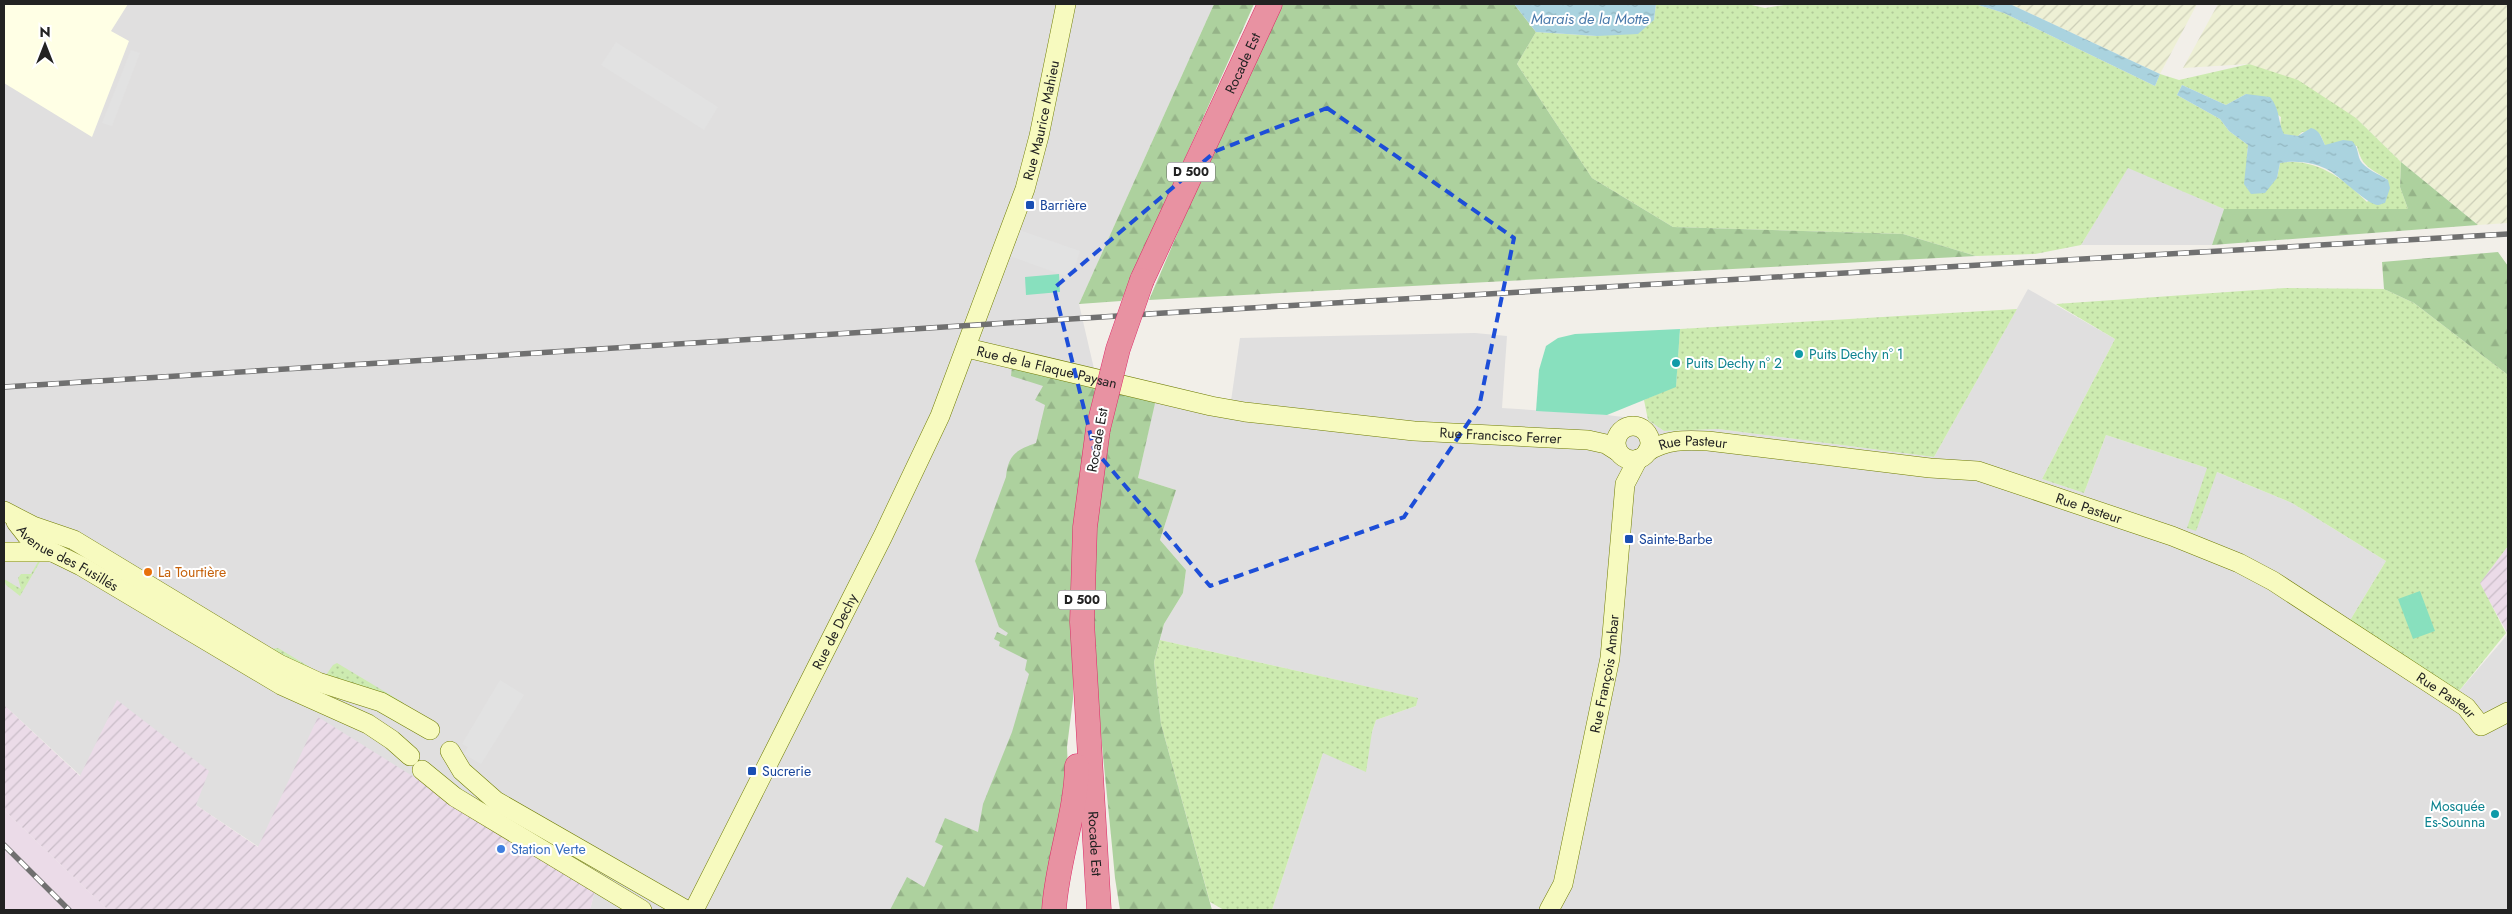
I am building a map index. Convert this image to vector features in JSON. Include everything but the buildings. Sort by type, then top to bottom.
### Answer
[{"type":"highway","name":"Rocade Est","points":[[1099,910],[1084,672],[1082,563],[1090,479],[1098,428],[1118,349],[1142,280],[1270,5]]},
{"type":"highway","points":[[1054,910],[1058,878],[1077,781],[1078,712],[1084,672]]},
{"type":"highway","points":[[1091,793],[1102,837],[1113,910]]},
{"type":"street","name":"Rue Maurice Mahieu","points":[[967,348],[1031,166],[1066,4]]},
{"type":"street","name":"Rue de la Flaque Paysan","points":[[967,348],[1234,410],[1326,423],[1414,431]]},
{"type":"street","name":"Rue de Dechy","points":[[694,910],[912,476],[940,416],[967,348]]},
{"type":"street","points":[[1628,426],[1641,428],[1647,433],[1650,440],[1642,456],[1628,459],[1618,442],[1628,426]]},
{"type":"street","name":"Rue Francisco Ferrer","points":[[1414,431],[1618,442]]},
{"type":"street","name":"Rue Pasteur","points":[[1642,456],[1664,443],[1683,440],[1930,468],[1978,471],[2172,536],[2239,563],[2273,581],[2466,707],[2481,726],[2508,712]]},
{"type":"street","name":"Rue François Ambar","points":[[1549,910],[1561,890],[1610,658],[1625,484],[1642,456]]},
{"type":"street","name":"Avenue des Fusillés","points":[[6,517],[30,538],[281,685],[350,714],[373,727],[392,740],[455,797],[642,910]]},
{"type":"street","name":"Avenue des Fusillés","points":[[6,517],[74,540],[286,668],[328,686],[381,702],[430,730]]},
{"type":"street","points":[[4,552],[39,551],[56,553]]},
{"type":"street","points":[[450,751],[447,761],[440,768],[431,771],[416,763],[409,747],[414,737],[422,731],[430,730],[444,736],[450,751],[462,771],[496,801],[686,910]]},
{"type":"highlighted area","points":[[1327,108],[1514,238],[1479,407],[1404,517],[1210,586],[1094,449],[1054,288],[1216,151]]},
{"type":"shaded area","points":[[4,4],[1214,4],[1079,304],[1098,386],[1044,910],[590,910],[595,890],[259,847],[196,805],[117,701],[81,776],[4,705]]},
{"type":"shaded area","points":[[4,4],[128,4],[111,31],[129,41],[92,137],[4,83]]},
{"type":"shaded area","points":[[2010,4],[2197,4],[2160,74]]},
{"type":"shaded area","points":[[2218,4],[2508,4],[2508,223],[2478,225],[2401,162],[2356,118],[2249,64],[2183,68]]},
{"type":"shaded area","points":[[616,42],[718,107],[704,130],[601,65]]},
{"type":"shaded area","points":[[131,50],[140,53],[112,126],[102,123]]},
{"type":"shaded area","points":[[2128,167],[2224,209],[2212,245],[2081,245]]},
{"type":"shaded area","points":[[1019,230],[1080,251],[1071,278],[1010,256]]},
{"type":"shaded area","points":[[2028,289],[2115,339],[2042,479],[2084,493],[2106,435],[2207,468],[2292,503],[2386,561],[2349,622],[2460,690],[2508,634],[2508,910],[1272,910],[1323,753],[1372,732],[1376,720],[1416,706],[1417,698],[1160,640],[1164,624],[1183,593],[1186,570],[1160,540],[1176,490],[1138,478],[1159,383],[1231,401],[1240,338],[1475,333],[1507,336],[1502,408],[1607,415],[1648,420],[1664,431],[1718,429],[1934,457]]},
{"type":"shaded area","points":[[2508,546],[2508,634],[2479,583]]},
{"type":"shaded area","points":[[500,680],[524,695],[481,764],[464,754],[468,747],[462,744]]},
{"type":"shaded area","points":[[117,700],[209,771],[196,805],[258,847],[318,717],[595,890],[590,910],[108,910],[4,810],[4,705],[80,776]]},
{"type":"shaded area","points":[[4,810],[108,910],[6,910],[4,907]]},
{"type":"green space","points":[[1214,4],[1254,4],[1121,301],[1079,304]]},
{"type":"green space","points":[[1280,4],[1514,4],[1536,32],[1517,64],[1592,178],[1673,227],[1903,234],[1976,256],[1149,300],[1238,92]]},
{"type":"green space","points":[[1656,4],[1747,4],[1765,8],[1790,4],[1975,4],[2004,13],[2155,86],[2160,74],[2179,80],[2249,64],[2298,80],[2356,118],[2401,162],[2400,187],[2408,209],[2224,209],[2128,168],[2081,245],[2035,254],[1976,256],[1903,234],[1673,227],[1592,178],[1517,64],[1536,32],[1597,36],[1654,20]],"holes":[[[2182,85],[2226,105],[2246,94],[2281,117],[2280,128],[2283,134],[2298,136],[2302,132],[2320,134],[2325,145],[2357,146],[2365,163],[2388,180],[2367,202],[2348,185],[2317,166],[2293,162],[2280,163],[2277,178],[2247,156],[2248,145],[2229,131],[2220,119],[2177,95]]]},
{"type":"green space","points":[[2401,162],[2478,225],[2212,245],[2224,209],[2408,209],[2400,187]]},
{"type":"green space","points":[[2498,252],[2508,266],[2508,375],[2414,303],[2384,289],[2382,262]]},
{"type":"green space","points":[[1059,274],[1060,292],[1026,295],[1025,277]]},
{"type":"green space","points":[[2285,288],[2384,289],[2414,303],[2508,375],[2508,546],[2480,583],[2506,633],[2459,691],[2349,622],[2386,561],[2292,503],[2217,472],[2196,531],[2187,528],[2207,468],[2106,435],[2084,493],[2042,479],[2115,339],[2056,304]]},
{"type":"green space","points":[[2017,309],[1934,457],[1718,429],[1664,431],[1648,420],[1644,400],[1676,386],[1680,329]]},
{"type":"green space","points":[[1680,329],[1676,387],[1607,415],[1536,411],[1539,370],[1546,346],[1558,338],[1575,334]]},
{"type":"green space","points":[[1012,366],[1098,386],[1074,617],[1073,699],[1067,747],[1069,793],[1048,910],[890,910],[907,877],[924,887],[943,846],[935,842],[945,818],[978,832],[983,804],[1012,732],[1029,674],[1025,670],[1027,660],[999,646],[1000,642],[994,639],[997,632],[1006,636],[1008,633],[999,627],[975,561],[1006,477],[1011,458],[1023,448],[1036,443],[1045,405],[1035,400],[1043,386],[1011,376]]},
{"type":"green space","points":[[1119,390],[1156,399],[1138,478],[1176,490],[1160,540],[1186,570],[1183,593],[1164,624],[1154,662],[1161,724],[1212,910],[1120,910],[1115,878],[1099,709],[1093,582],[1094,540],[1100,483]]},
{"type":"green space","points":[[39,560],[41,560],[20,596],[6,585],[4,579],[21,589],[18,578],[21,574],[31,574]]},
{"type":"green space","points":[[2420,591],[2435,631],[2413,639],[2398,599]]},
{"type":"green space","points":[[1160,640],[1418,698],[1416,706],[1376,720],[1372,732],[1366,772],[1323,753],[1272,910],[1224,910],[1210,902],[1161,724],[1154,662]]},
{"type":"green space","points":[[278,648],[323,675],[326,675],[333,665],[337,663],[404,705],[370,692],[370,688],[340,680],[338,683],[271,649]]},
{"type":"water","name":"Marais de la Motte","points":[[1514,4],[1656,4],[1654,20],[1638,34],[1597,36],[1536,32]]},
{"type":"water","points":[[1975,4],[2010,4],[2160,74],[2155,86],[2004,13]]},
{"type":"water","points":[[2182,85],[2226,105],[2246,94],[2270,97],[2276,107],[2284,134],[2298,136],[2311,128],[2318,132],[2325,145],[2343,140],[2352,141],[2362,163],[2388,180],[2390,188],[2385,203],[2373,204],[2330,171],[2312,164],[2299,162],[2280,163],[2277,178],[2265,193],[2251,194],[2244,184],[2248,145],[2229,131],[2220,119],[2177,95]]},
{"type":"railway","points":[[4,387],[1164,313],[2508,234]]},
{"type":"railway","points":[[4,845],[69,910]]},
{"type":"place","name":"Barrière","points":[[1030,205]]},
{"type":"place","name":"Puits Dechy n° 1","points":[[1799,354]]},
{"type":"place","name":"Puits Dechy n° 2","points":[[1676,363]]},
{"type":"place","name":"Sainte-Barbe","points":[[1629,539]]},
{"type":"place","name":"La Tourtière","points":[[148,572]]},
{"type":"place","name":"Sucrerie","points":[[752,771]]},
{"type":"place","name":"Mosquée Es-Sounna","points":[[2495,814]]},
{"type":"place","name":"Station Verte","points":[[501,849]]}]
